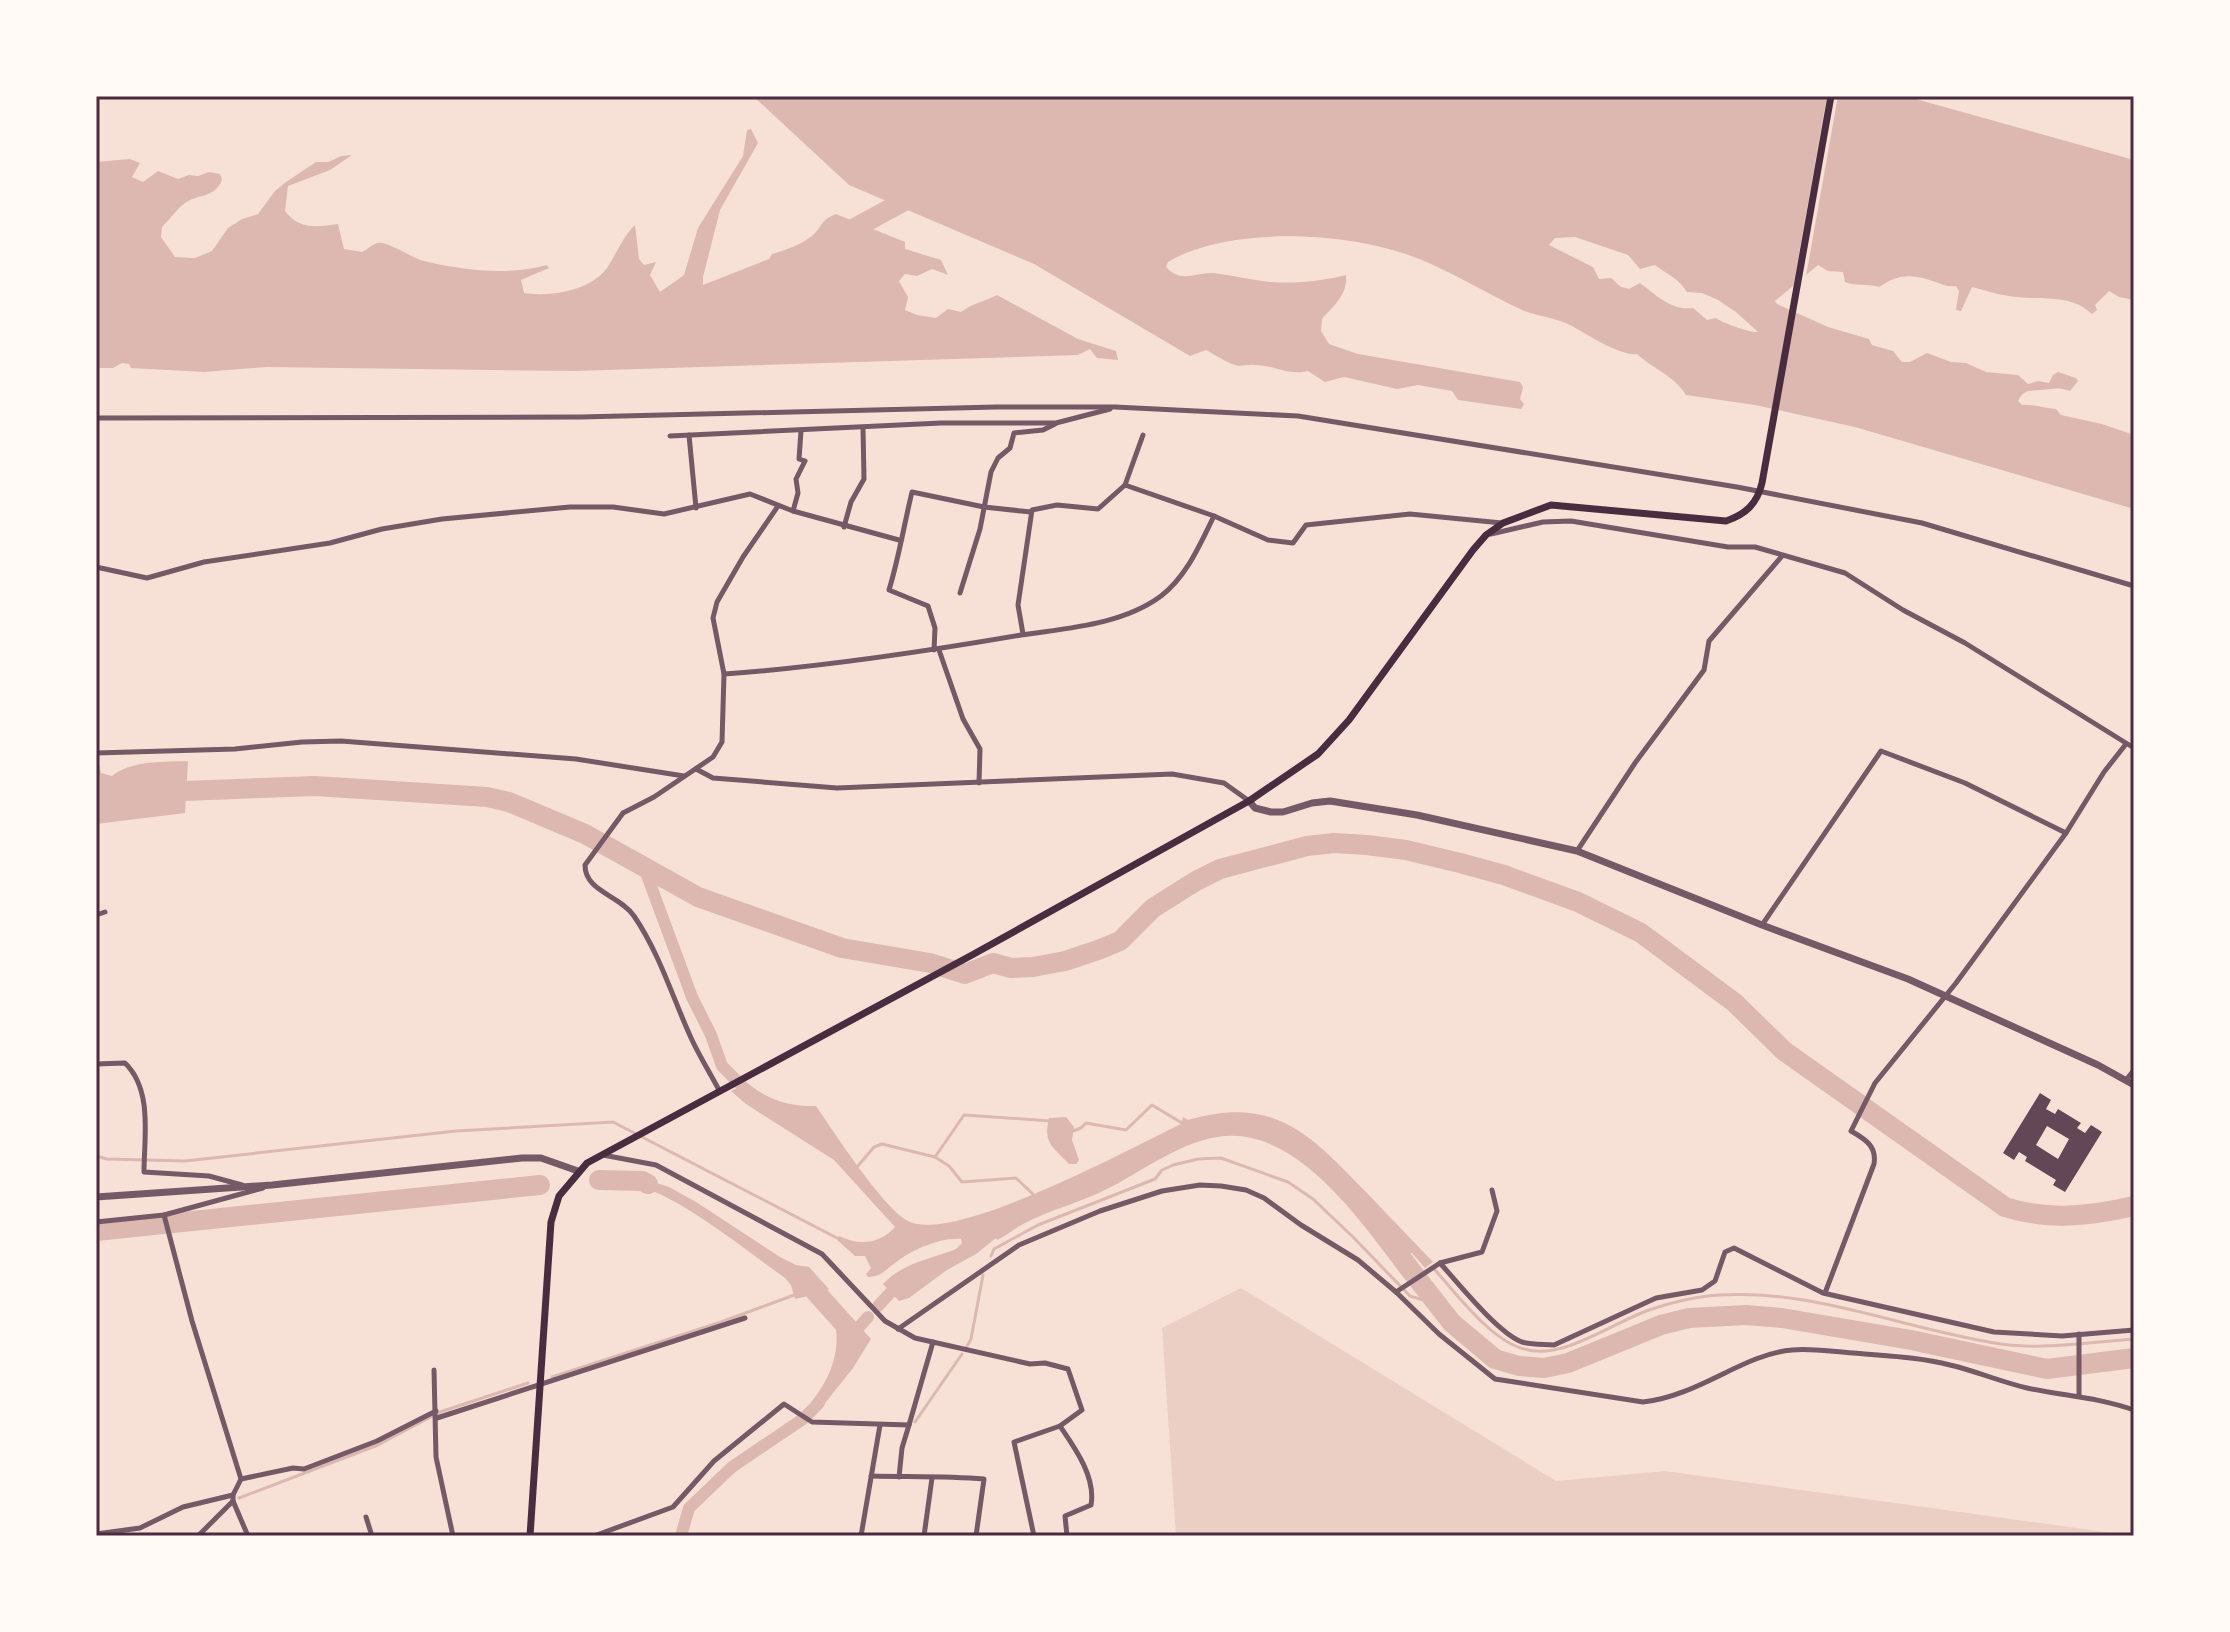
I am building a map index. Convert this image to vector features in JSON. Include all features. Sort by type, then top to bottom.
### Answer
[{"type":"main road","points":[[530,1536],[551,1222],[559,1196],[578,1171],[600,1155],[972,955],[1249,801],[1301,768],[1333,740],[1486,535],[1503,523],[1551,505],[1726,521],[1741,516],[1752,507],[1762,483],[1831,96]]},
{"type":"street","points":[[96,419],[581,417],[996,407],[1115,407],[1298,416],[1579,460],[1922,523],[2134,586]]},
{"type":"street","points":[[670,436],[941,423],[1056,423],[1084,418],[1115,407]]},
{"type":"street","points":[[960,593],[991,472],[998,458],[1010,448],[1014,433],[1043,430],[1056,423]]},
{"type":"street","points":[[844,527],[851,502],[864,479],[863,428]]},
{"type":"street","points":[[793,511],[798,493],[796,479],[805,461],[799,459],[801,431]]},
{"type":"street","points":[[689,435],[696,508]]},
{"type":"street","points":[[979,783],[980,749],[963,719],[936,650],[935,628],[928,606],[889,590],[912,492],[984,507],[1031,512],[1057,505],[1098,509],[1125,485],[1143,435]]},
{"type":"street","points":[[1125,485],[1214,516],[1268,540],[1293,543],[1306,525],[1382,515],[1410,514],[1503,523]]},
{"type":"street","points":[[96,567],[147,578],[204,562],[330,543],[382,529],[442,519],[558,507],[613,507],[664,514],[750,494],[844,527],[899,540]]},
{"type":"street","points":[[719,1090],[693,1043],[652,944],[620,900],[590,884],[585,865],[623,813],[654,797],[713,757],[722,742],[724,674],[713,618],[717,602],[743,557],[778,506]]},
{"type":"street","points":[[1023,635],[1018,605],[1031,512]]},
{"type":"street","points":[[724,674],[849,663],[936,650],[1084,625],[1136,611],[1176,584],[1214,516]]},
{"type":"street","points":[[1486,535],[1543,522],[1571,521],[1728,547],[1755,547],[1845,573],[2134,748]]},
{"type":"street","points":[[1577,851],[1635,763],[1704,670],[1709,641],[1782,556]]},
{"type":"street","points":[[96,753],[235,749],[341,741],[576,759],[685,777]]},
{"type":"street","points":[[1825,1293],[1874,1164],[1875,1155],[1869,1142],[1851,1131],[1875,1083],[1945,998],[2066,833],[2104,772],[2126,744]]},
{"type":"street","points":[[1762,925],[1881,751],[1965,783],[2066,833]]},
{"type":"street","points":[[696,769],[713,778],[837,788],[1172,774],[1224,783],[1255,808],[1271,812],[1330,801],[1417,815],[1577,851],[1762,925],[1874,965],[2066,1050],[2134,1085]]},
{"type":"street","points":[[96,915],[105,912]]},
{"type":"street","points":[[96,1064],[125,1063],[131,1069],[144,1098],[144,1172],[209,1176],[251,1187]]},
{"type":"street","points":[[2126,1080],[2134,1070]]},
{"type":"street","points":[[600,1155],[656,1165],[822,1254],[885,1321],[915,1338],[1030,1364],[1045,1363],[1068,1369],[1082,1410],[1060,1426],[1014,1442],[1034,1536]]},
{"type":"street","points":[[96,1197],[251,1187],[522,1158],[541,1158],[578,1171]]},
{"type":"street","points":[[96,1222],[165,1216],[272,1185]]},
{"type":"street","points":[[898,1329],[1019,1245],[1100,1211],[1150,1195],[1200,1185],[1246,1190],[1264,1198],[1399,1290],[1439,1334],[1495,1379],[1552,1386],[1575,1394],[1589,1392],[1643,1402],[1663,1400],[1692,1390],[1750,1362],[1790,1350],[1913,1358],[1950,1365],[2026,1388],[2079,1392],[2134,1410]]},
{"type":"street","points":[[1399,1290],[1437,1265],[1482,1252],[1497,1211],[1492,1190]]},
{"type":"street","points":[[165,1216],[192,1321],[241,1479],[233,1498],[198,1536]]},
{"type":"street","points":[[1437,1265],[1505,1331],[1521,1341],[1536,1344],[1554,1345],[1656,1298],[1702,1290],[1715,1281],[1725,1252],[1734,1248],[1825,1293],[1994,1332],[2079,1336],[2134,1330]]},
{"type":"street","points":[[241,1479],[293,1468],[304,1469],[436,1415],[745,1318]]},
{"type":"street","points":[[2079,1336],[2079,1392]]},
{"type":"street","points":[[899,1477],[902,1448],[933,1342]]},
{"type":"street","points":[[434,1370],[436,1457],[453,1536]]},
{"type":"street","points":[[594,1536],[673,1507],[714,1461],[784,1404],[809,1420],[909,1425]]},
{"type":"street","points":[[861,1536],[880,1425]]},
{"type":"street","points":[[1060,1426],[1079,1454],[1093,1492],[1091,1505],[1065,1516],[1067,1536]]},
{"type":"street","points":[[871,1476],[984,1479],[976,1536]]},
{"type":"street","points":[[924,1536],[932,1478]]},
{"type":"street","points":[[96,1534],[140,1528],[183,1507],[233,1498]]},
{"type":"street","points":[[233,1498],[248,1536]]},
{"type":"street","points":[[366,1517],[372,1536]]},
{"type":"shaded area","points":[[753,96],[1905,96],[2134,160],[2134,300],[2109,291],[2095,305],[2097,310],[2092,314],[2075,303],[2012,296],[1972,287],[1961,311],[1956,310],[1959,291],[1956,286],[1907,276],[1879,287],[1854,284],[1845,282],[1843,272],[1828,271],[1818,265],[1775,301],[1828,327],[1869,339],[1872,345],[1893,351],[1902,362],[1910,362],[1927,353],[1951,362],[1966,363],[1986,372],[2018,375],[2028,384],[2038,381],[2049,383],[2058,372],[2076,378],[2078,381],[2070,391],[2030,391],[2022,394],[2018,401],[2022,405],[2056,409],[2061,415],[2134,435],[2134,509],[1855,427],[1755,405],[1686,395],[1676,383],[1637,354],[1613,348],[1566,323],[1520,309],[1414,257],[1344,240],[1282,236],[1250,238],[1192,251],[1168,262],[1166,267],[1183,276],[1213,273],[1280,283],[1309,282],[1346,275],[1342,294],[1322,319],[1321,331],[1329,344],[1358,354],[1520,382],[1523,387],[1520,399],[1524,404],[1521,409],[1458,400],[1452,391],[1418,385],[1397,389],[1344,377],[1325,382],[1308,371],[1294,372],[1261,365],[1237,366],[1206,350],[1190,356],[1034,264],[849,185]],"holes":[[[1575,237],[1628,255],[1640,269],[1655,265],[1677,280],[1687,292],[1702,293],[1718,300],[1758,332],[1716,318],[1707,320],[1693,308],[1678,307],[1664,301],[1640,283],[1629,289],[1621,287],[1611,278],[1599,279],[1593,267],[1549,245],[1555,238]]]},
{"type":"shaded area","points":[[751,129],[758,143],[720,210],[703,285],[798,244],[836,214],[905,242],[905,249],[941,260],[948,275],[932,269],[917,276],[905,274],[899,281],[908,297],[905,310],[936,318],[948,309],[961,312],[997,295],[1078,339],[1116,351],[1118,360],[1097,358],[1090,349],[1078,355],[575,371],[267,367],[204,372],[131,368],[129,364],[122,363],[113,368],[96,368],[96,162],[130,159],[140,163],[132,177],[143,182],[158,171],[178,179],[209,172],[220,174],[222,180],[215,190],[185,203],[162,227],[161,237],[175,257],[195,258],[212,251],[228,228],[258,214],[286,182],[316,162],[352,155],[330,170],[288,186],[285,211],[302,224],[338,224],[344,249],[362,252],[382,243],[424,261],[485,270],[517,270],[547,265],[549,268],[521,280],[524,293],[546,294],[569,291],[600,276],[635,225],[639,259],[644,265],[656,262],[650,275],[660,292],[684,275],[698,228],[743,156],[747,130]]},
{"type":"shaded area","points":[[188,761],[185,813],[96,824],[96,764],[99,764],[101,773],[112,776],[138,764]]},
{"type":"shaded area","points":[[747,1083],[779,1101],[816,1106],[886,1201],[908,1221],[931,1225],[963,1219],[1043,1190],[1181,1124],[1183,1117],[1188,1120],[1218,1113],[1244,1112],[1267,1116],[1307,1136],[1433,1262],[1425,1268],[1412,1253],[1409,1254],[1409,1260],[1420,1272],[1406,1280],[1348,1207],[1301,1162],[1275,1146],[1247,1137],[1217,1137],[1176,1151],[1102,1192],[1023,1224],[996,1238],[909,1298],[899,1301],[883,1284],[908,1266],[956,1249],[962,1243],[961,1239],[926,1245],[880,1274],[868,1277],[866,1274],[871,1268],[865,1256],[855,1256],[837,1240],[839,1236],[869,1242],[883,1237],[895,1227],[834,1160],[746,1104],[731,1091]]},
{"type":"shaded area","points":[[1066,1117],[1074,1127],[1072,1140],[1079,1160],[1076,1164],[1069,1164],[1048,1139],[1049,1118]]},
{"type":"shaded area","points":[[631,1175],[669,1187],[780,1257],[809,1267],[829,1289],[818,1299],[808,1296],[795,1299],[791,1285],[785,1278],[694,1213],[657,1193],[642,1188],[623,1189],[625,1176]]},
{"type":"shaded area","points":[[1241,1288],[1556,1481],[1665,1471],[2134,1536],[1176,1536],[1162,1328]]},
{"type":"shaded area","points":[[847,1313],[871,1339],[853,1368],[814,1417],[803,1412],[819,1392],[830,1370],[836,1347],[835,1322]]},
{"type":"pier","points":[[1827,96],[1838,96],[1805,282],[1792,293]]},
{"type":"building","points":[[2040,1093],[2051,1100],[2046,1109],[2055,1114],[2058,1109],[2081,1123],[2077,1128],[2085,1133],[2091,1125],[2102,1132],[2065,1192],[2053,1185],[2056,1180],[2025,1161],[2027,1157],[2019,1152],[2014,1160],[2003,1153]],"holes":[[[2047,1126],[2069,1139],[2058,1159],[2036,1145]]]},
{"type":"waterway","points":[[840,236],[921,192]]},
{"type":"waterway","points":[[158,792],[315,786],[487,797],[509,802],[585,834],[698,897],[842,948],[930,963],[965,974],[993,963],[1011,968],[1065,961],[1120,941],[1153,908],[1220,869],[1307,846],[1334,843],[1406,850],[1504,875],[1578,902],[1641,933],[1735,1003],[1784,1051],[2005,1207],[2038,1214],[2070,1216],[2134,1206]]},
{"type":"waterway","points":[[645,870],[692,997],[722,1066],[752,1096]]},
{"type":"waterway","points":[[1073,1131],[1086,1123],[1126,1130],[1152,1105],[1182,1123]]},
{"type":"waterway","points":[[857,1167],[874,1147],[882,1144],[935,1157],[964,1115],[1051,1121]]},
{"type":"waterway","points":[[96,1156],[185,1161],[456,1131],[613,1122],[839,1239]]},
{"type":"waterway","points":[[935,1157],[949,1166],[962,1182],[1016,1178],[1036,1197]]},
{"type":"waterway","points":[[991,1256],[994,1249],[1038,1225],[1155,1179],[1162,1170],[1173,1165],[1221,1158],[1288,1182],[1313,1199],[1410,1296],[1437,1304]]},
{"type":"waterway","points":[[599,1180],[642,1181],[648,1184]]},
{"type":"waterway","points":[[96,1231],[540,1185]]},
{"type":"waterway","points":[[1402,1259],[1452,1323],[1495,1359],[1519,1366],[1544,1368],[1568,1363],[1661,1325],[1689,1318],[1746,1315],[1782,1318],[1911,1340],[2047,1369],[2134,1358]]},
{"type":"waterway","points":[[1434,1269],[1475,1315],[1499,1336],[1524,1349],[1539,1351],[1554,1350],[1587,1339],[1657,1307],[1720,1295],[1756,1295],[1826,1304],[1966,1338],[2017,1346],[2134,1339]]},
{"type":"waterway","points":[[967,1346],[983,1275]]},
{"type":"waterway","points":[[800,1280],[812,1288],[856,1337]]},
{"type":"waterway","points":[[878,1306],[891,1292],[905,1284]]},
{"type":"waterway","points":[[552,1377],[797,1294]]},
{"type":"waterway","points":[[855,1340],[859,1327],[868,1317]]},
{"type":"waterway","points":[[915,1422],[962,1354]]},
{"type":"waterway","points":[[239,1498],[378,1445],[440,1412],[528,1383]]},
{"type":"waterway","points":[[681,1536],[689,1508],[732,1467],[803,1419],[819,1403]]}]
